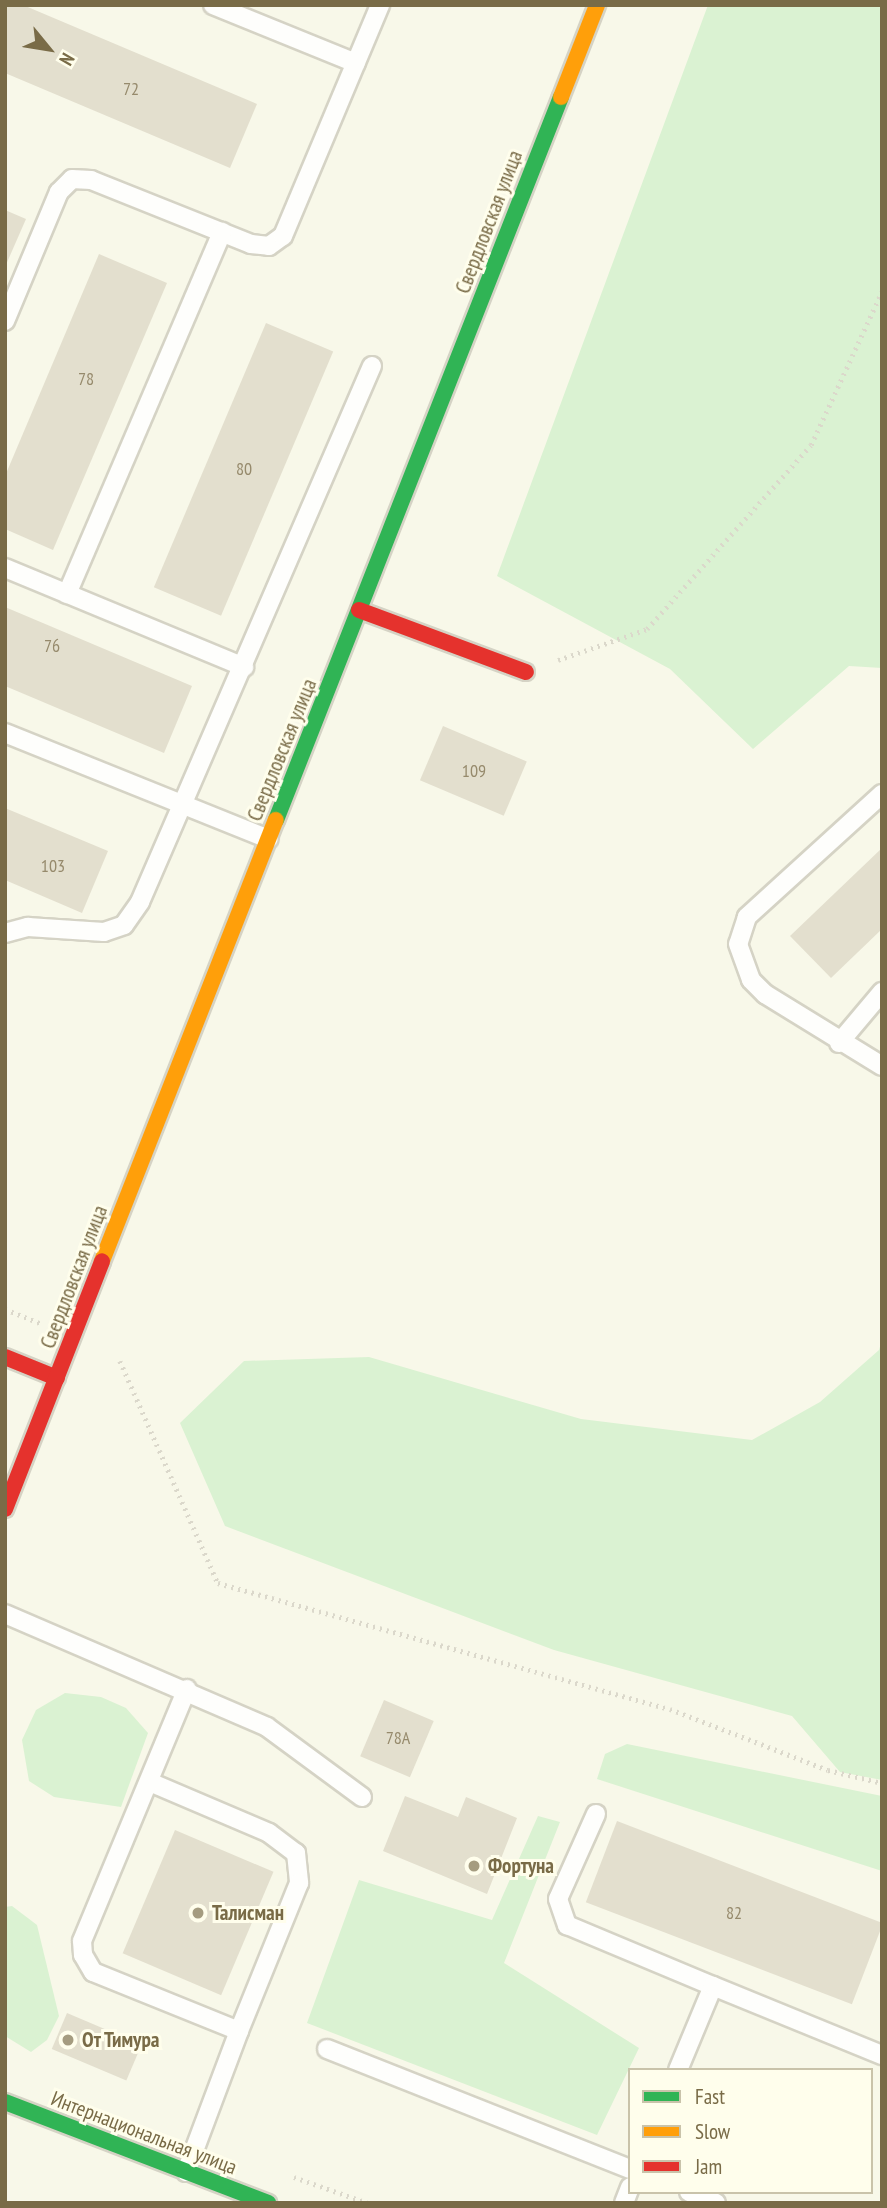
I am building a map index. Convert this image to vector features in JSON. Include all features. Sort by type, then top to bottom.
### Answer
[{"type":"main road","name":"Свердловская улица","points":[[5,1509],[597,5]]},
{"type":"main road","points":[[359,610],[526,672]]},
{"type":"main road","points":[[5,1357],[57,1378]]},
{"type":"main road","name":"Интернациональная улица","points":[[5,2102],[268,2203]]},
{"type":"lane","points":[[213,5],[356,63]]},
{"type":"lane","points":[[5,321],[59,192],[72,179],[91,180],[222,232],[269,246],[283,236],[380,5]]},
{"type":"lane","points":[[67,594],[222,232]]},
{"type":"lane","points":[[5,933],[29,927],[104,932],[124,925],[186,808],[372,366]]},
{"type":"lane","points":[[5,568],[244,667]]},
{"type":"lane","points":[[5,733],[186,808],[269,839]]},
{"type":"lane","points":[[882,794],[740,929],[740,960],[751,980],[839,1043],[882,1066]]},
{"type":"lane","points":[[839,1043],[882,992]]},
{"type":"lane","points":[[5,1614],[187,1689],[267,1727],[362,1797]]},
{"type":"lane","points":[[187,1689],[152,1783],[82,1941],[83,1955],[93,1972],[239,2031]]},
{"type":"lane","points":[[152,1783],[269,1833],[296,1853],[299,1883],[186,2172]]},
{"type":"lane","points":[[596,1814],[558,1899],[567,1925],[882,2055]]},
{"type":"lane","points":[[679,2068],[713,1986]]},
{"type":"lane","points":[[327,2049],[628,2168]]},
{"type":"lane","points":[[694,2194],[716,2203]]},
{"type":"path","points":[[526,672],[647,629],[811,445],[882,291]]},
{"type":"path","points":[[5,1308],[47,1326]]},
{"type":"path","points":[[120,1361],[218,1583],[670,1709],[828,1770],[882,1783]]},
{"type":"green space","points":[[708,5],[882,5],[882,668],[849,666],[753,749],[670,669],[497,576]]},
{"type":"green space","points":[[882,1340],[882,1780],[840,1772],[792,1716],[554,1650],[225,1526],[180,1423],[244,1361],[369,1357],[581,1419],[752,1440],[820,1402],[879,1350]]},
{"type":"green space","points":[[65,1693],[101,1697],[126,1708],[148,1733],[121,1807],[54,1797],[29,1781],[22,1740],[36,1710]]},
{"type":"green space","points":[[627,1744],[882,1796],[882,1871],[597,1779],[605,1754]]},
{"type":"green space","points":[[538,1816],[560,1822],[504,1963],[639,2048],[597,2135],[307,2023],[359,1880],[492,1920]]},
{"type":"green space","points":[[12,1906],[37,1925],[59,2016],[47,2040],[31,2052],[5,2036],[5,1907]]},
{"type":"building","points":[[23,5],[257,104],[230,168],[5,73],[5,7]]},
{"type":"building","points":[[5,210],[26,219],[5,267]]},
{"type":"building","points":[[99,254],[167,283],[53,550],[5,529],[5,476]]},
{"type":"building","points":[[266,323],[333,352],[221,616],[154,587]]},
{"type":"building","points":[[5,607],[192,686],[164,753],[5,686]]},
{"type":"building","points":[[443,726],[527,762],[504,816],[420,780]]},
{"type":"building","points":[[5,808],[108,851],[82,913],[5,880]]},
{"type":"building","points":[[882,848],[882,929],[831,978],[790,936]]},
{"type":"building","points":[[384,1700],[434,1721],[410,1777],[360,1756]]},
{"type":"building","points":[[405,1796],[458,1817],[466,1797],[517,1818],[487,1894],[383,1851]]},
{"type":"building","points":[[617,1821],[882,1923],[852,2004],[586,1902]]},
{"type":"building","name":"Талисман","points":[[175,1830],[273,1872],[221,1995],[123,1953]]},
{"type":"building","points":[[67,2013],[142,2045],[126,2081],[52,2049]]},
{"type":"traffic: fast","points":[[276,820],[561,97]]},
{"type":"traffic: fast","points":[[5,2102],[268,2203]]},
{"type":"traffic: slow","points":[[561,97],[597,5]]},
{"type":"traffic: slow","points":[[102,1261],[276,820]]},
{"type":"traffic: jam","points":[[359,610],[526,672]]},
{"type":"traffic: jam","points":[[5,1509],[102,1261]]},
{"type":"traffic: jam","points":[[5,1357],[57,1378]]},
{"type":"place","name":"Фортуна","points":[[474,1866]]},
{"type":"place","name":"Талисман","points":[[198,1913]]},
{"type":"place","name":"От Тимура","points":[[68,2040]]}]
